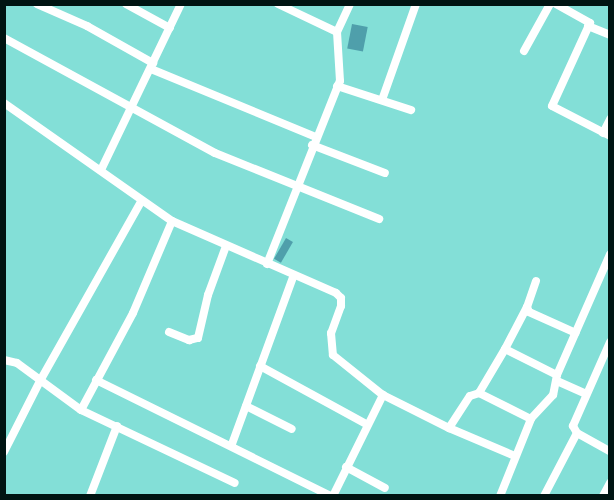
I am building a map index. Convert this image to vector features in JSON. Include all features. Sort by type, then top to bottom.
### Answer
[{"type":"street","points":[[37,4],[87,26],[152,66],[385,173]]},
{"type":"street","points":[[126,4],[170,28]]},
{"type":"street","points":[[101,170],[181,4]]},
{"type":"street","points":[[278,4],[337,32]]},
{"type":"street","points":[[267,264],[298,189],[314,141],[338,86],[337,32],[350,4]]},
{"type":"street","points":[[382,100],[416,4]]},
{"type":"street","points":[[524,51],[550,4]]},
{"type":"street","points":[[556,4],[584,18],[588,26],[609,35]]},
{"type":"street","points":[[588,26],[552,106],[606,135],[609,119]]},
{"type":"street","points":[[4,38],[133,106],[215,153],[298,189],[380,219]]},
{"type":"street","points":[[338,86],[411,110]]},
{"type":"street","points":[[4,103],[101,170],[141,202],[172,221],[341,298],[331,333],[333,355],[383,395],[449,428],[515,456]]},
{"type":"street","points":[[4,452],[9,434],[141,202]]},
{"type":"street","points":[[81,410],[133,313],[172,221]]},
{"type":"street","points":[[169,332],[189,340],[198,338],[207,295],[226,246]]},
{"type":"street","points":[[500,495],[531,419],[552,395],[609,254]]},
{"type":"street","points":[[232,444],[294,275]]},
{"type":"street","points":[[449,428],[470,396],[478,393],[506,349],[536,281]]},
{"type":"street","points":[[526,307],[576,333]]},
{"type":"street","points":[[609,342],[573,426],[577,433],[609,451]]},
{"type":"street","points":[[506,349],[586,394]]},
{"type":"street","points":[[4,360],[17,363],[81,410],[235,483]]},
{"type":"street","points":[[260,366],[366,424]]},
{"type":"street","points":[[96,380],[161,414],[232,444],[332,495],[366,424],[383,395]]},
{"type":"street","points":[[478,393],[531,419]]},
{"type":"street","points":[[246,406],[292,429]]},
{"type":"street","points":[[90,495],[117,426]]},
{"type":"street","points":[[544,495],[577,433]]},
{"type":"street","points":[[346,467],[385,488]]},
{"type":"street","points":[[603,495],[609,483]]},
{"type":"building","points":[[352,24],[368,27],[363,52],[347,49]]},
{"type":"building","points":[[286,238],[293,242],[281,263],[274,259]]}]
